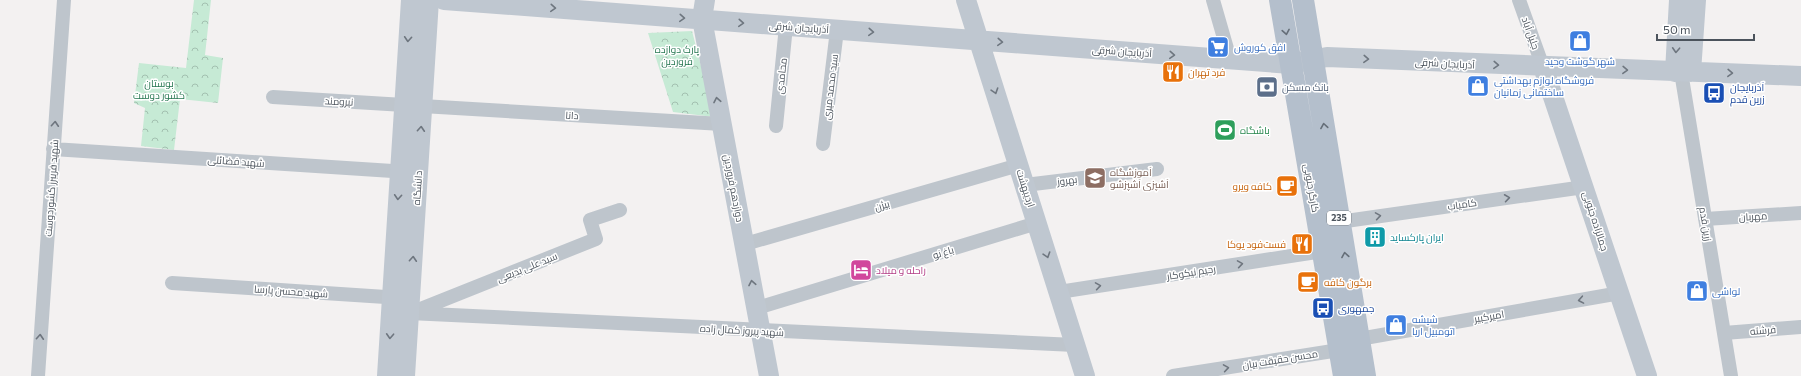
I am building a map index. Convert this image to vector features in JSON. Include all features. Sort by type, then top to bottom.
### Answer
[{"type":"main road","name":"دانشگاه","points":[[405,376],[401,305],[413,106],[411,0]]},
{"type":"main road","name":"دانشگاه","points":[[413,106],[428,0]]},
{"type":"main road","name":"آذربایجان شرقی","points":[[444,0],[1291,64],[1327,57],[1543,67],[1801,76]]},
{"type":"main road","name":"دوازدهم فروردین","points":[[705,0],[702,20],[769,376]]},
{"type":"main road","name":"اردیبهشت","points":[[966,0],[1085,376]]},
{"type":"main road","name":"کارگر جنوبی","points":[[1280,0],[1344,376]]},
{"type":"main road","name":"235","points":[[1302,0],[1365,376]]},
{"type":"main road","points":[[1679,0],[1682,72]]},
{"type":"main road","points":[[1682,72],[1696,0]]},
{"type":"main road","name":"جمالزاده جنوبی","points":[[1543,67],[1647,376]]},
{"type":"main road","name":"دانشگاه","points":[[387,376],[401,305]]},
{"type":"street","name":"شهید فریبرز کشوردوست","points":[[38,376],[64,0]]},
{"type":"street","points":[[1213,0],[1230,59]]},
{"type":"street","name":"جلیل آباد","points":[[1519,0],[1543,67]]},
{"type":"street","name":"محامدی","points":[[776,126],[786,26]]},
{"type":"street","name":"سید محمد میری","points":[[823,144],[837,30]]},
{"type":"street","name":"زرین قدم","points":[[1682,72],[1732,376]]},
{"type":"street","name":"نیرومند","points":[[273,97],[413,106]]},
{"type":"street","name":"دانا","points":[[413,106],[722,124]]},
{"type":"street","name":"شهید فضائلی","points":[[53,149],[409,172]]},
{"type":"street","name":"بیژن","points":[[745,244],[1019,165]]},
{"type":"street","name":"بهروز","points":[[1025,185],[1157,169]]},
{"type":"street","name":"کامیاب","points":[[1339,222],[1584,187]]},
{"type":"street","name":"سید علی بدیعی","points":[[401,305],[596,239],[590,220],[620,210]]},
{"type":"street","name":"مهربان","points":[[1705,219],[1801,213]]},
{"type":"street","name":"باغ نو","points":[[757,308],[1037,223]]},
{"type":"street","name":"رحیم نیکوکار","points":[[1059,292],[1323,251]]},
{"type":"street","name":"شهید محسن پارسا","points":[[172,283],[401,305]]},
{"type":"street","name":"امیرکبیر","points":[[1359,339],[1620,293]]},
{"type":"street","name":"شهید پیروز کمال زاده","points":[[401,305],[761,330],[1076,345]]},
{"type":"street","name":"فرشته","points":[[1724,332],[1801,327]]},
{"type":"street","name":"محسن حقیقت بیان","points":[[1174,376],[1339,350]]},
{"type":"green space","name":"بوستان کشور دوست","points":[[194,0],[211,0],[205,55],[223,58],[218,103],[180,99],[174,150],[141,146],[145,108],[134,103],[139,63],[186,68]]},
{"type":"green space","name":"پارک دوازده فروردین","points":[[692,31],[714,117],[673,112],[648,33]]},
{"type":"place","name":"شهر گوشت وحید","points":[[1580,41]]},
{"type":"place","name":"افق کوروش","points":[[1218,47]]},
{"type":"place","name":"فرد تهران","points":[[1173,72]]},
{"type":"place","name":"فروشگاه لوازم بهداشتی ساختمانی زمانیان","points":[[1478,86]]},
{"type":"place","name":"بانک مسکن","points":[[1267,87]]},
{"type":"place","name":"آذربایجان زرین قدم","points":[[1714,93]]},
{"type":"place","name":"باشگاه","points":[[1225,130]]},
{"type":"place","name":"آموزشگاه آشپزی آشپزشو","points":[[1095,178]]},
{"type":"place","name":"کافه ویرو","points":[[1287,186]]},
{"type":"place","name":"ایران پارکساید","points":[[1375,237]]},
{"type":"place","name":"فست‌فود یوکا","points":[[1302,244]]},
{"type":"place","name":"راحله و میلاد","points":[[861,270]]},
{"type":"place","name":"برگون کافه","points":[[1308,282]]},
{"type":"place","name":"لواشی","points":[[1697,291]]},
{"type":"place","name":"جمهوری","points":[[1323,308]]},
{"type":"place","name":"شیشه اتومبیل اریا","points":[[1396,325]]}]
